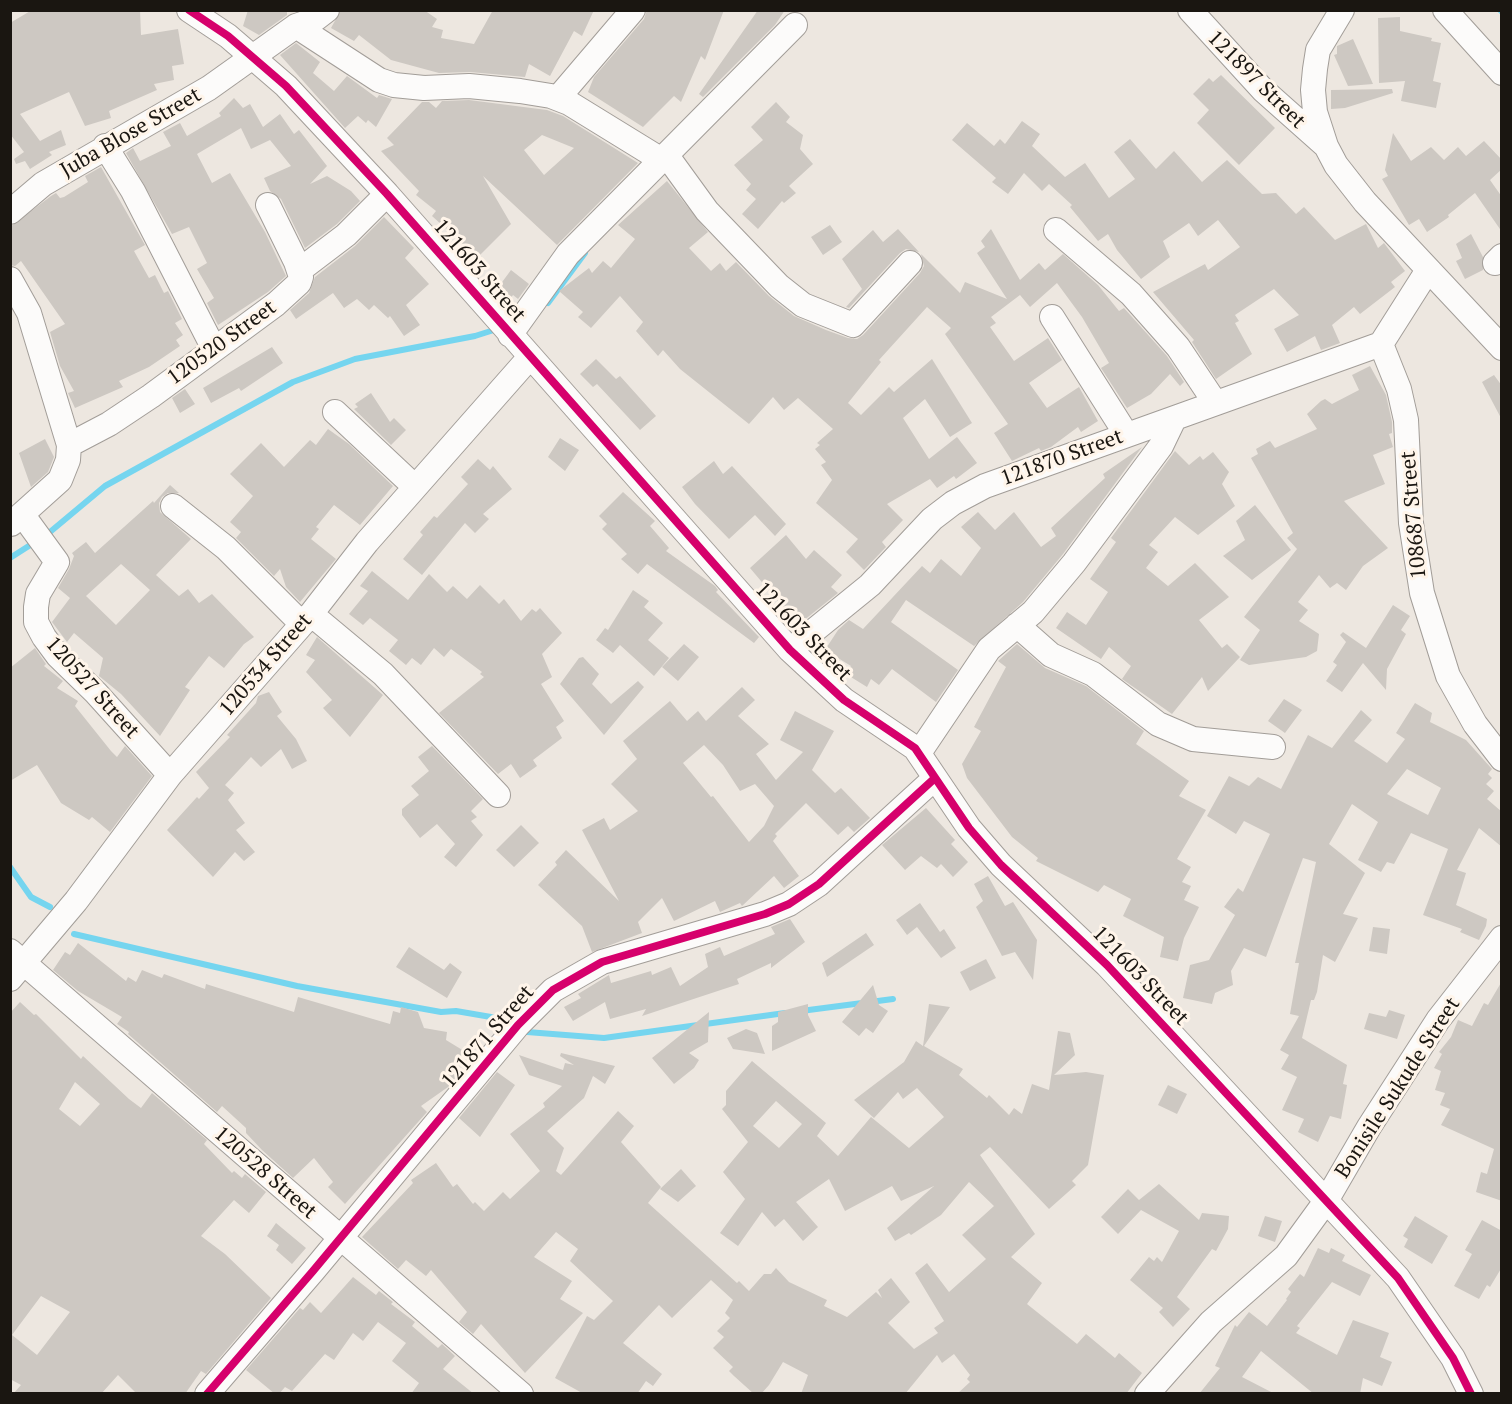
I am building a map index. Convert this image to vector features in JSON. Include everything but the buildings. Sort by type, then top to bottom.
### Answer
[{"type":"street","name":"121603 Street","points":[[189,10],[228,36],[286,86],[387,194],[530,357],[633,469],[790,650],[844,700],[900,736],[919,753],[969,828],[1001,865],[1107,965],[1398,1278],[1453,1358],[1471,1394]]},
{"type":"street","name":"Juba Blose Street","points":[[10,212],[43,184],[105,146],[209,88],[296,26],[314,20],[327,10]]},
{"type":"street","points":[[558,99],[633,10]]},
{"type":"street","name":"121897 Street","points":[[1191,10],[1263,90],[1326,146]]},
{"type":"street","points":[[1342,10],[1318,50],[1313,90],[1315,112],[1326,146],[1336,165],[1365,202],[1502,348]]},
{"type":"street","points":[[1445,10],[1502,73]]},
{"type":"street","points":[[510,334],[568,254],[795,25]]},
{"type":"street","points":[[296,26],[379,80],[393,85],[424,88],[469,86],[520,91],[558,99],[606,124],[660,159],[670,160],[715,220],[778,286],[803,305],[853,325],[910,263]]},
{"type":"street","points":[[105,146],[133,191],[214,349]]},
{"type":"street","points":[[268,205],[300,270],[339,241],[387,194]]},
{"type":"street","points":[[1056,230],[1131,294],[1178,347],[1214,401]]},
{"type":"street","name":"120520 Street","points":[[69,445],[117,418],[294,289],[299,283],[300,270]]},
{"type":"street","points":[[1381,344],[1428,270]]},
{"type":"street","points":[[10,279],[29,313],[69,445],[68,460],[60,480],[22,522]]},
{"type":"street","points":[[1052,317],[1126,434]]},
{"type":"street","name":"121870 Street","points":[[790,650],[870,585],[932,519],[953,503],[1023,470],[1381,344]]},
{"type":"street","name":"108687 Street","points":[[1381,344],[1399,389],[1406,420],[1411,523],[1422,593],[1448,676],[1475,723],[1502,759]]},
{"type":"street","name":"120534 Street","points":[[15,965],[170,776],[306,619],[415,487],[530,357]]},
{"type":"street","points":[[335,412],[415,487]]},
{"type":"street","points":[[919,753],[989,649],[1052,592],[1161,446],[1174,418]]},
{"type":"street","points":[[173,506],[226,548],[306,619],[383,674],[498,795]]},
{"type":"street","name":"120527 Street","points":[[22,522],[53,555],[38,594],[36,622],[58,656],[96,693],[170,776]]},
{"type":"street","points":[[1017,625],[1051,655],[1093,674],[1158,724],[1193,739],[1272,747]]},
{"type":"street","name":"121871 Street","points":[[207,1394],[518,1025],[553,990],[602,962],[765,914],[789,904],[819,884],[935,778]]},
{"type":"street","name":"Bonisile Sukude Street","points":[[1147,1394],[1211,1322],[1286,1257],[1326,1201],[1369,1127],[1438,1020],[1502,938]]},
{"type":"street","name":"120528 Street","points":[[15,965],[521,1394]]},
{"type":"waterway","points":[[548,303],[585,253]]},
{"type":"waterway","points":[[44,537],[105,486],[293,382],[355,359],[475,336],[497,329]]},
{"type":"waterway","points":[[10,558],[35,542]]},
{"type":"waterway","points":[[10,867],[31,897],[50,907]]},
{"type":"waterway","points":[[74,934],[297,986],[441,1012],[456,1011],[491,1017],[501,1021]]},
{"type":"waterway","points":[[801,1011],[893,999]]},
{"type":"waterway","points":[[527,1032],[604,1038],[785,1013]]},
{"type":"cycle path","points":[[189,10],[228,36],[286,86],[387,194],[790,650],[844,700],[915,748],[969,828],[1001,865],[1107,965],[1398,1278],[1453,1358],[1471,1394]]},
{"type":"cycle path","points":[[207,1394],[518,1025],[553,990],[602,962],[765,914],[789,904],[819,884],[935,778]]}]
